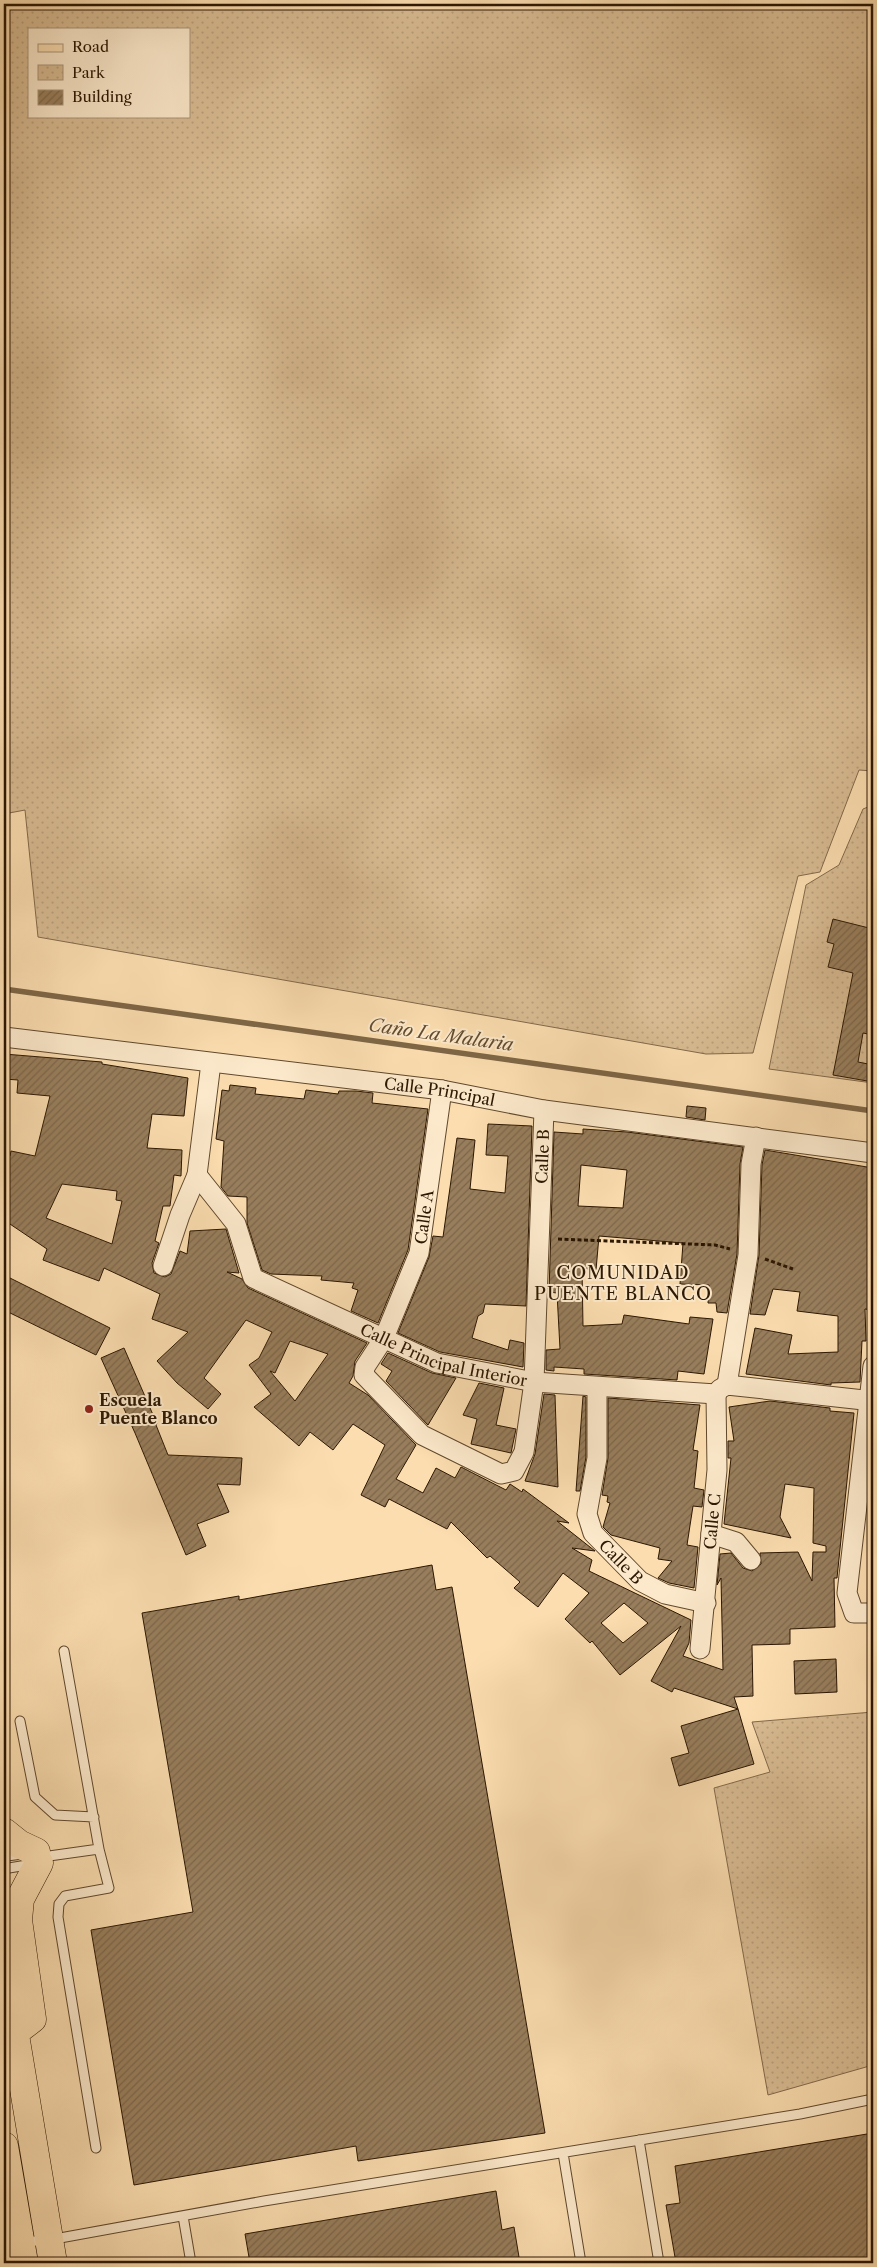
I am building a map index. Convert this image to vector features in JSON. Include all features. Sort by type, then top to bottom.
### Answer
[{"type":"main road","points":[[4,1832],[39,1857],[20,1900],[18,1920],[32,2019],[14,2032]]},
{"type":"main road","points":[[4,1969],[51,2252]]},
{"type":"main road","points":[[4,2146],[22,2253]]},
{"type":"street","name":"Calle Principal","points":[[4,1037],[442,1090],[544,1110],[873,1153]]},
{"type":"street","points":[[163,1266],[180,1215],[197,1175],[211,1063]]},
{"type":"street","name":"Calle A","points":[[442,1090],[419,1253],[384,1338],[365,1367],[364,1375],[422,1435],[501,1474],[514,1471],[524,1452],[534,1382]]},
{"type":"street","name":"Calle B","points":[[534,1382],[544,1110]]},
{"type":"street","name":"Calle C","points":[[700,1649],[706,1603],[722,1390],[748,1255],[751,1164],[756,1137]]},
{"type":"street","name":"Calle Principal Interior","points":[[197,1175],[236,1224],[253,1278],[437,1363],[534,1382],[598,1387],[722,1390],[872,1401]]},
{"type":"street","points":[[873,1366],[872,1401],[847,1592],[854,1613],[873,1613]]},
{"type":"street","name":"Calle B","points":[[598,1387],[597,1458],[588,1514],[593,1532],[640,1581],[665,1594],[706,1603]]},
{"type":"street","points":[[711,1534],[736,1542],[750,1560]]},
{"type":"lane","points":[[64,1651],[99,1849],[109,1888],[66,1896],[59,1904],[58,1917],[96,2148]]},
{"type":"lane","points":[[20,1721],[35,1797],[55,1815],[94,1818]]},
{"type":"lane","points":[[4,1861],[7,1856],[39,1857],[99,1849]]},
{"type":"lane","points":[[4,1865],[9,1868],[39,1857]]},
{"type":"lane","points":[[22,2253],[51,2252],[183,2216],[800,2114],[873,2099]]},
{"type":"lane","points":[[639,2140],[658,2263]]},
{"type":"lane","points":[[563,2153],[581,2263]]},
{"type":"lane","points":[[183,2216],[191,2263]]},
{"type":"path","points":[[539,1238],[716,1245],[775,1261],[793,1269]]},
{"type":"green space","points":[[4,4],[873,4],[873,771],[859,770],[820,872],[798,876],[753,1053],[706,1054],[38,937],[25,810],[4,814]]},
{"type":"green space","points":[[873,805],[873,1083],[769,1069],[806,885],[839,865],[863,809]]},
{"type":"green space","points":[[873,1712],[873,2065],[768,2095],[714,1788],[770,1772],[752,1722]]},
{"type":"building","points":[[833,919],[873,929],[873,1035],[863,1033],[858,1062],[873,1065],[873,1082],[833,1075],[853,973],[828,967],[834,944],[827,942]]},
{"type":"building","points":[[4,1054],[102,1062],[102,1064],[188,1078],[184,1116],[152,1114],[147,1148],[182,1150],[181,1176],[174,1175],[170,1206],[163,1206],[155,1241],[159,1243],[152,1263],[154,1273],[165,1277],[171,1274],[180,1251],[187,1254],[190,1231],[226,1229],[239,1273],[227,1272],[242,1279],[248,1288],[367,1343],[355,1361],[353,1376],[349,1383],[368,1395],[416,1445],[396,1479],[423,1493],[436,1468],[455,1478],[461,1467],[506,1490],[510,1484],[522,1492],[523,1489],[569,1523],[557,1521],[595,1551],[572,1548],[592,1560],[589,1571],[691,1620],[689,1643],[683,1656],[723,1670],[721,1578],[717,1585],[720,1554],[731,1553],[743,1568],[752,1571],[761,1564],[760,1553],[798,1552],[812,1581],[813,1552],[826,1552],[826,1546],[813,1543],[814,1488],[785,1484],[780,1517],[791,1538],[724,1524],[731,1458],[728,1458],[728,1441],[734,1441],[729,1407],[770,1401],[830,1408],[830,1411],[854,1413],[837,1578],[834,1578],[835,1627],[790,1629],[790,1644],[752,1645],[753,1696],[734,1697],[738,1709],[674,1688],[672,1692],[651,1681],[681,1626],[620,1675],[592,1641],[590,1643],[565,1619],[589,1593],[563,1573],[538,1607],[514,1588],[520,1582],[490,1556],[487,1558],[451,1522],[447,1529],[389,1499],[385,1507],[361,1495],[385,1445],[353,1424],[333,1450],[310,1432],[299,1446],[254,1407],[271,1394],[249,1365],[259,1358],[272,1332],[246,1320],[204,1378],[221,1394],[208,1409],[177,1383],[157,1361],[188,1332],[152,1319],[160,1294],[104,1268],[99,1281],[43,1260],[47,1249],[4,1220],[4,1153],[10,1156],[11,1151],[35,1156],[50,1096],[17,1093],[18,1080],[4,1079]],"holes":[[[62,1184],[117,1191],[116,1200],[122,1201],[112,1244],[46,1218]],[[290,1341],[328,1354],[295,1401],[270,1371],[275,1373]],[[624,1603],[648,1623],[623,1643],[601,1623]]]},
{"type":"building","points":[[230,1085],[256,1088],[255,1094],[304,1099],[306,1090],[338,1094],[339,1091],[373,1093],[372,1103],[428,1109],[408,1250],[378,1323],[351,1311],[358,1290],[352,1288],[354,1283],[321,1280],[322,1276],[271,1274],[262,1270],[247,1223],[247,1197],[228,1196],[221,1187],[224,1141],[216,1139],[222,1090],[229,1091]]},
{"type":"building","points":[[687,1106],[706,1108],[705,1120],[686,1117]]},
{"type":"building","points":[[488,1124],[532,1126],[526,1306],[485,1304],[483,1313],[478,1316],[472,1338],[508,1350],[510,1340],[524,1343],[523,1367],[440,1352],[398,1333],[429,1257],[433,1236],[443,1237],[457,1138],[475,1140],[470,1189],[505,1193],[508,1156],[486,1155]]},
{"type":"building","points":[[583,1129],[627,1132],[743,1147],[740,1164],[737,1254],[727,1313],[717,1312],[716,1303],[708,1303],[709,1285],[680,1284],[683,1243],[599,1236],[596,1270],[582,1268],[583,1326],[622,1324],[624,1315],[689,1324],[690,1317],[713,1319],[704,1374],[678,1371],[677,1380],[584,1374],[584,1369],[554,1367],[554,1371],[546,1370],[546,1350],[560,1349],[557,1293],[549,1292],[554,1132],[583,1134]],"holes":[[[581,1165],[627,1170],[623,1208],[578,1206]]]},
{"type":"building","points":[[765,1150],[873,1168],[872,1310],[865,1309],[866,1341],[862,1341],[860,1382],[831,1383],[831,1385],[746,1374],[755,1328],[792,1335],[788,1354],[838,1352],[838,1316],[797,1311],[800,1292],[773,1289],[765,1315],[750,1314],[759,1255],[762,1165]]},
{"type":"building","points":[[4,1275],[110,1328],[96,1355],[4,1310]]},
{"type":"building","points":[[124,1348],[157,1424],[168,1455],[242,1458],[240,1485],[217,1484],[229,1512],[197,1524],[206,1546],[186,1555],[135,1433],[101,1358]]},
{"type":"building","points":[[388,1353],[432,1373],[456,1378],[428,1425],[386,1381],[392,1371],[381,1364]]},
{"type":"building","points":[[479,1383],[504,1388],[496,1425],[516,1429],[511,1453],[471,1444],[477,1419],[463,1415]]},
{"type":"building","points":[[544,1394],[555,1395],[558,1487],[525,1481],[535,1454]]},
{"type":"building","points":[[583,1396],[586,1397],[586,1457],[580,1491],[576,1491]]},
{"type":"building","points":[[608,1398],[700,1405],[693,1450],[698,1451],[694,1488],[704,1490],[702,1507],[693,1506],[687,1545],[698,1547],[694,1588],[669,1583],[658,1578],[672,1561],[658,1559],[660,1548],[611,1535],[603,1527],[610,1503],[607,1502],[608,1496],[602,1495],[608,1458]]},
{"type":"building","points":[[432,1565],[436,1590],[452,1587],[545,2133],[358,2161],[356,2146],[134,2185],[91,1930],[193,1912],[142,1613],[239,1596],[239,1600]]},
{"type":"building","points":[[836,1659],[837,1692],[795,1694],[794,1661]]},
{"type":"building","points":[[738,1709],[754,1764],[679,1786],[671,1758],[689,1753],[681,1726]]},
{"type":"building","points":[[873,2133],[873,2263],[676,2263],[666,2205],[680,2203],[675,2166]]},
{"type":"building","points":[[496,2191],[502,2230],[514,2227],[520,2263],[250,2263],[245,2234]]},
{"type":"waterway","name":"Caño La Malaria","points":[[4,989],[873,1111]]},
{"type":"place","name":"Escuela Puente Blanco","points":[[89,1409]]},
{"type":"district","name":"COMUNIDAD PUENTE BLANCO","points":[[623,1283]]}]
